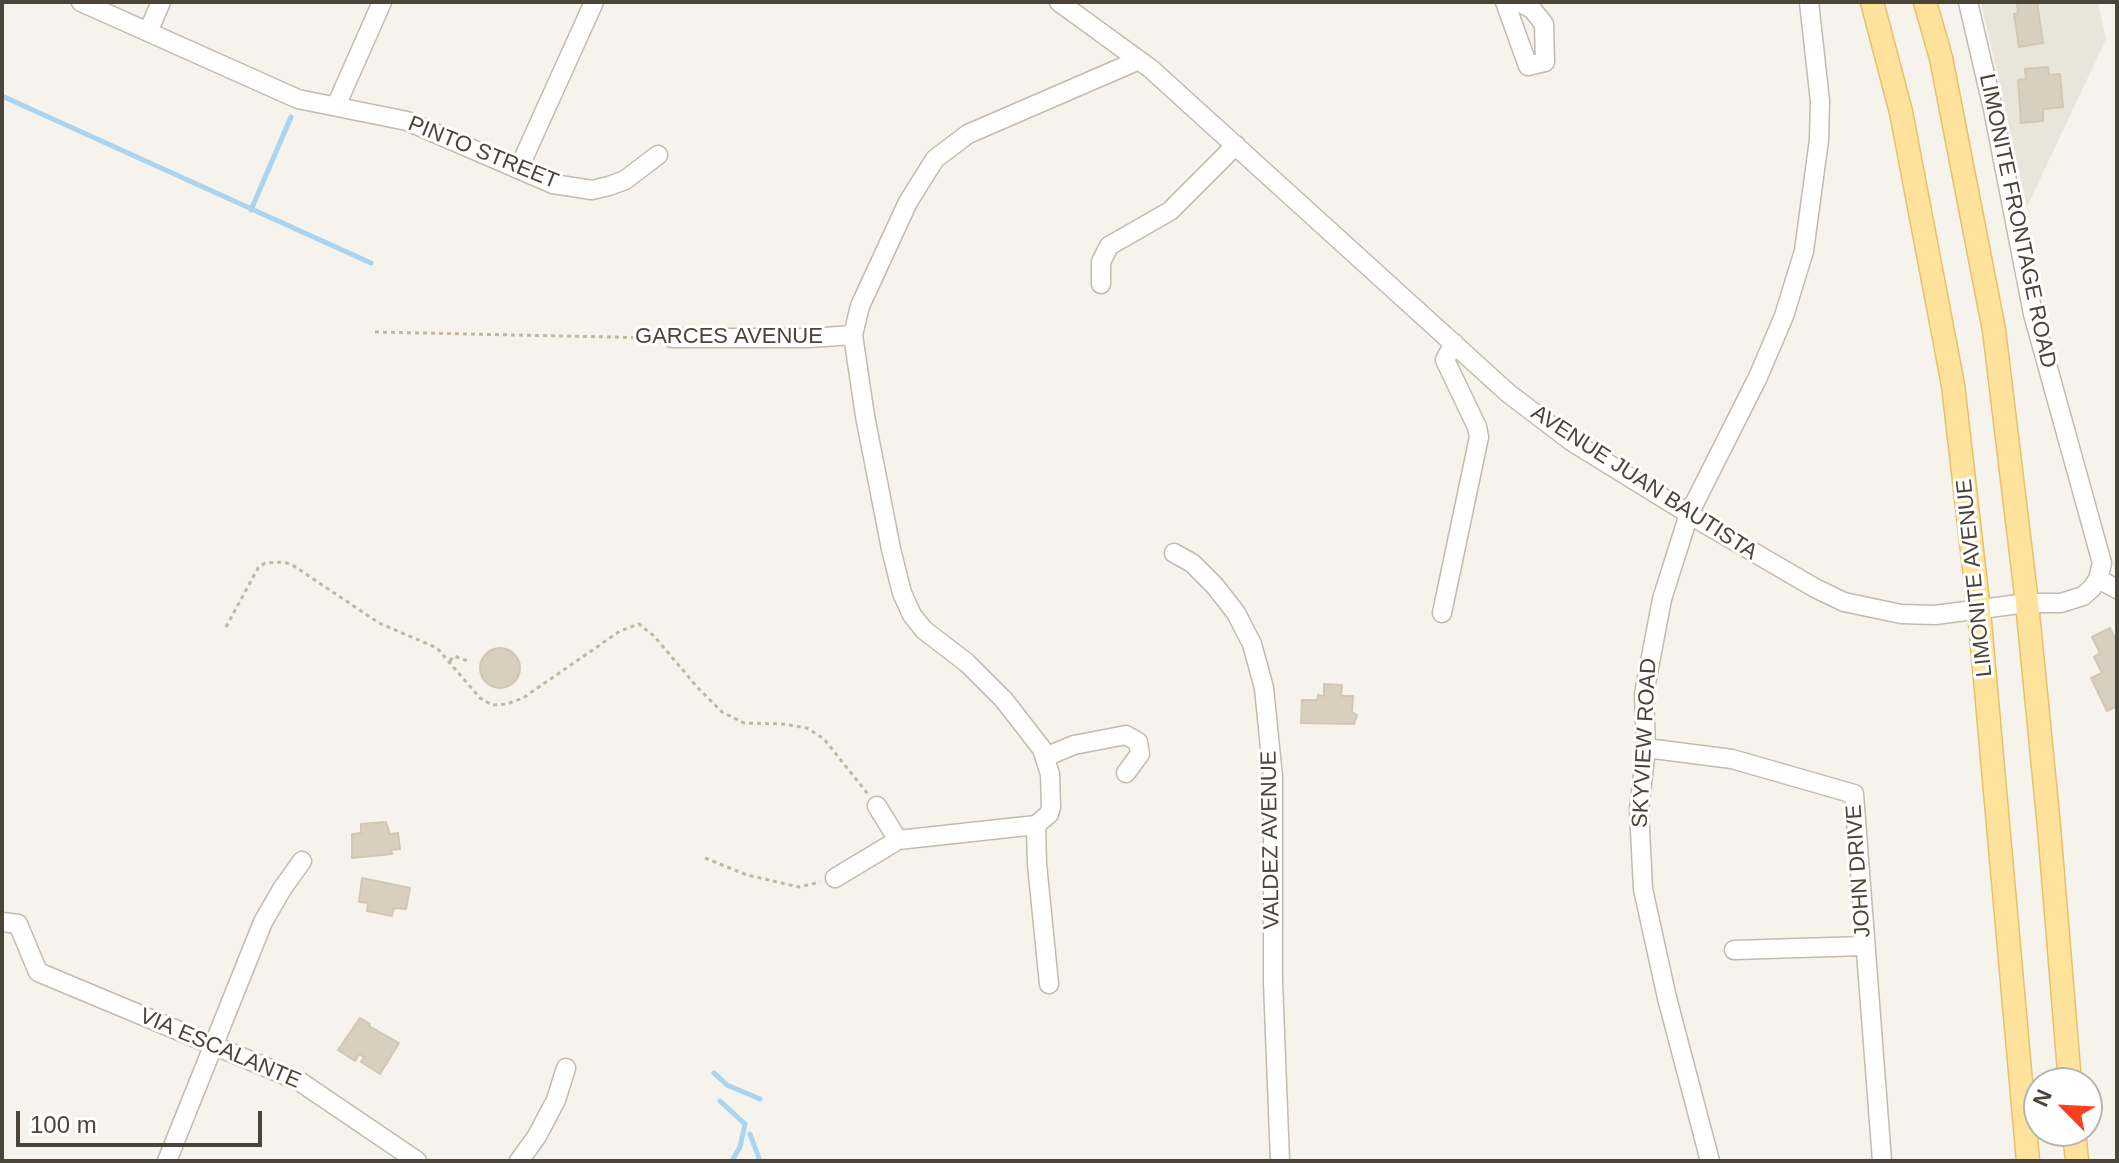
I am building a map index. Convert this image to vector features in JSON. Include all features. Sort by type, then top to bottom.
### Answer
[{"type":"main road","name":"LIMONITE AVENUE","points":[[1872,2],[1901,112],[1953,385],[1979,611],[2028,1161]]},
{"type":"main road","points":[[1925,2],[1941,58],[1994,330],[2027,603],[2069,1067]]},
{"type":"street","name":"PINTO STREET","points":[[81,2],[298,99],[407,121],[553,184],[592,190],[625,180],[658,155]]},
{"type":"street","points":[[148,32],[161,2]]},
{"type":"street","points":[[336,106],[382,2]]},
{"type":"street","points":[[519,168],[594,2]]},
{"type":"street","name":"AVENUE JUAN BAUTISTA","points":[[1059,2],[1139,60],[1508,393],[1571,441],[1787,572],[1844,602],[1901,614],[1935,615],[2027,603],[2061,603],[2083,596],[2098,579]]},
{"type":"street","points":[[1505,2],[1528,66],[1545,62],[1544,24],[1532,9],[1519,2]]},
{"type":"street","name":"SKYVIEW ROAD","points":[[1710,1161],[1667,998],[1643,889],[1639,810],[1646,748],[1644,694],[1651,646],[1671,564],[1689,514],[1758,377],[1784,316],[1804,251],[1819,140],[1820,101],[1809,2]]},
{"type":"street","name":"LIMONITE FRONTAGE ROAD","points":[[1968,2],[1993,109],[2033,314],[2102,563],[2098,579]]},
{"type":"street","name":"GARCES AVENUE","points":[[672,338],[853,335],[860,306],[908,202],[935,159],[968,134],[1139,60]]},
{"type":"street","points":[[1101,284],[1101,262],[1109,246],[1170,211],[1236,145]]},
{"type":"street","points":[[835,878],[898,840],[1036,825],[1049,814],[1051,807],[1050,774],[1045,757],[1031,732],[967,663],[924,630],[912,615],[902,593],[865,416],[853,335]]},
{"type":"street","points":[[1442,613],[1479,437],[1445,360],[1454,343]]},
{"type":"street","name":"VALDEZ AVENUE","points":[[1174,553],[1192,563],[1236,613],[1252,644],[1264,688],[1273,777],[1273,982],[1280,1161]]},
{"type":"street","points":[[2098,579],[2117,589]]},
{"type":"street","points":[[1045,757],[1074,745],[1126,735],[1136,739],[1140,751],[1138,759],[1126,773]]},
{"type":"street","name":"JOHN DRIVE","points":[[1646,748],[1732,759],[1854,794],[1882,1161]]},
{"type":"street","points":[[877,806],[898,840]]},
{"type":"street","points":[[1036,825],[1049,984]]},
{"type":"street","points":[[167,1161],[263,922],[302,861]]},
{"type":"street","name":"VIA ESCALANTE","points":[[2,922],[18,924],[38,972],[299,1081],[417,1161]]},
{"type":"street","points":[[1734,950],[1864,946]]},
{"type":"street","points":[[519,1161],[537,1136],[556,1100],[566,1068]]},
{"type":"path","name":"GARCES AVENUE","points":[[375,332],[672,338]]},
{"type":"path","points":[[226,627],[258,568],[265,563],[284,562],[326,586],[367,616],[429,643],[450,661],[480,698],[492,705],[523,698],[620,631],[639,624],[654,636],[722,712],[744,723],[807,728],[824,739],[877,806]]},
{"type":"path","points":[[450,661],[454,656],[468,661]]},
{"type":"path","points":[[705,858],[747,875],[799,887],[835,878]]},
{"type":"shaded area","points":[[1981,2],[2098,2],[2106,39],[2027,207]]},
{"type":"building","points":[[2017,2],[2037,2],[2043,43],[2019,47],[2014,14],[2018,14]]},
{"type":"building","points":[[2048,67],[2049,75],[2060,74],[2063,107],[2043,109],[2043,121],[2021,123],[2018,80],[2026,79],[2025,69]]},
{"type":"building","points":[[2110,628],[2117,643],[2117,706],[2107,711],[2091,678],[2102,673],[2094,657],[2100,653],[2092,637]]},
{"type":"building","points":[[500,648],[514,654],[520,668],[514,682],[500,688],[486,682],[480,668],[486,654]]},
{"type":"building","points":[[1324,684],[1342,685],[1341,696],[1353,696],[1352,712],[1357,715],[1354,724],[1301,723],[1302,700],[1317,700],[1318,695],[1324,696]]},
{"type":"building","points":[[386,822],[390,834],[398,833],[400,849],[391,850],[392,854],[352,858],[352,834],[361,833],[361,824]]},
{"type":"building","points":[[362,878],[410,888],[406,909],[394,908],[392,916],[367,911],[368,903],[359,902]]},
{"type":"building","points":[[360,1018],[399,1043],[380,1074],[361,1062],[364,1057],[359,1054],[355,1061],[338,1050]]},
{"type":"waterway","points":[[2,96],[371,263]]},
{"type":"waterway","points":[[251,210],[291,117]]},
{"type":"waterway","points":[[714,1073],[727,1085],[760,1099]]},
{"type":"waterway","points":[[720,1101],[745,1124],[740,1147],[732,1161]]},
{"type":"waterway","points":[[750,1134],[760,1161]]}]
